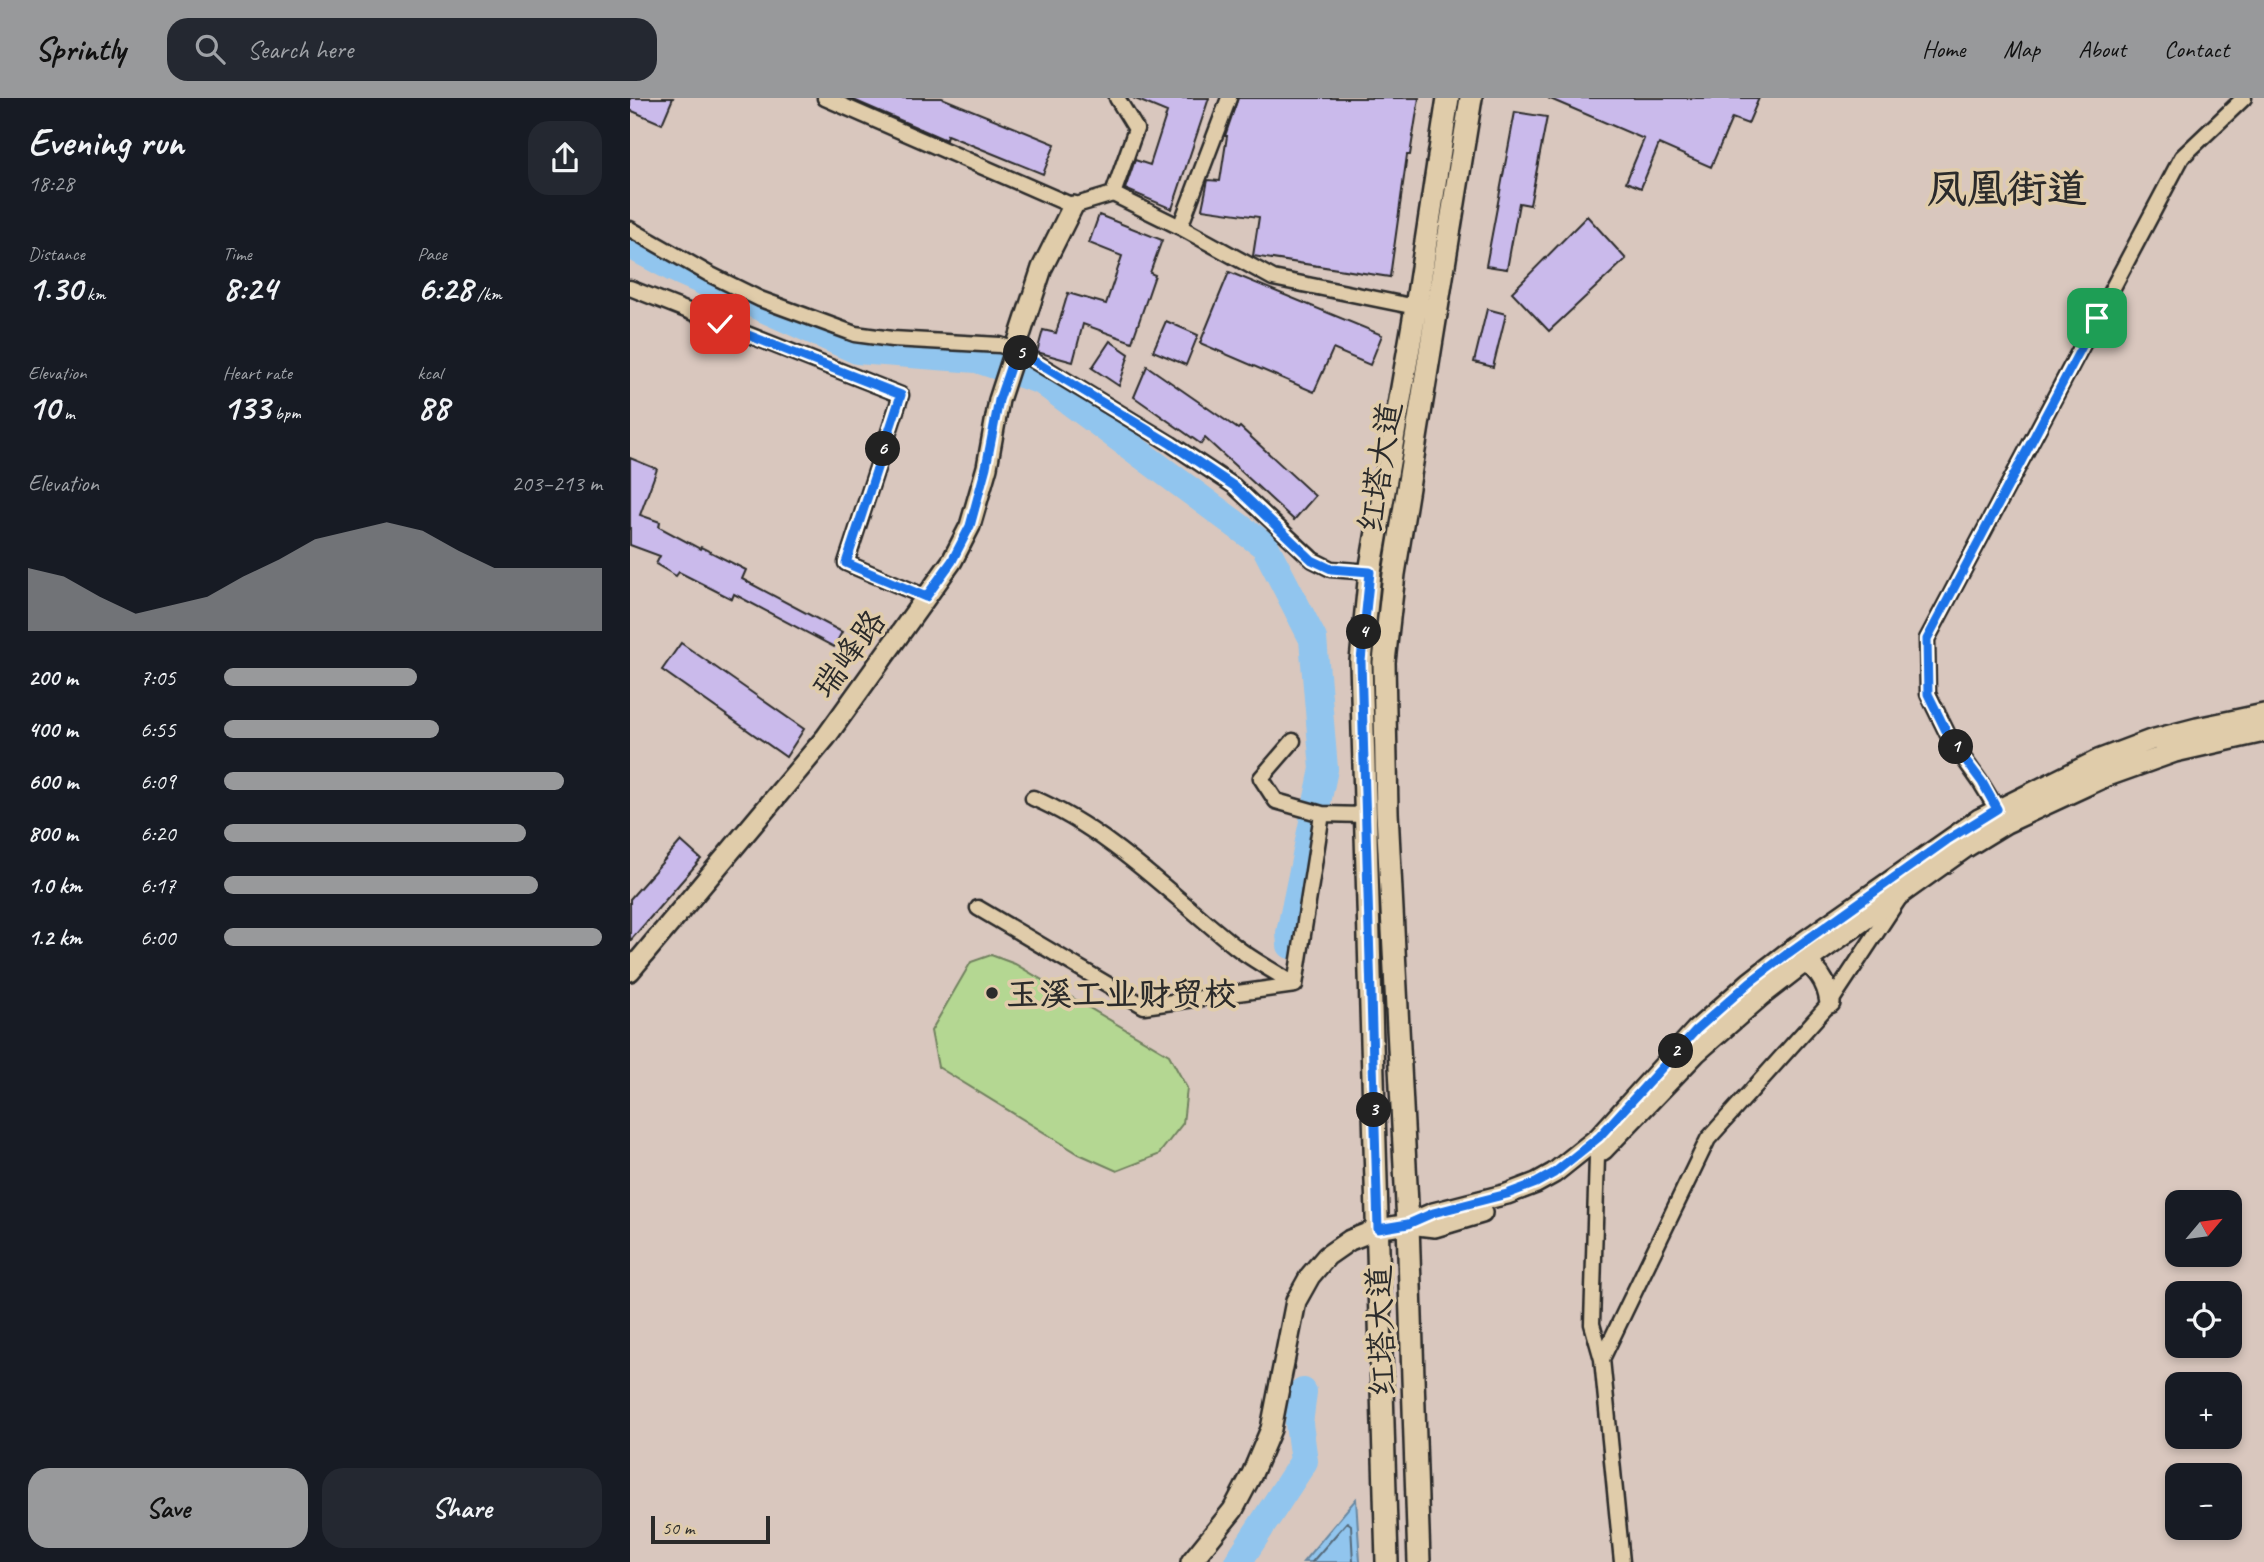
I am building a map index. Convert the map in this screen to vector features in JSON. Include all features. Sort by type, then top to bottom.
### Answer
[{"type":"main road","name":"红塔大道","points":[[1387,1562],[1361,661],[1370,572],[1416,307],[1448,98]]},
{"type":"main road","name":"红塔大道","points":[[1419,1562],[1408,1224],[1387,812],[1384,662],[1394,574],[1471,98]]},
{"type":"street","points":[[825,98],[1073,206],[1113,194],[1181,227],[1273,278],[1416,307]]},
{"type":"street","points":[[1113,194],[1136,129],[1116,98]]},
{"type":"street","points":[[1181,227],[1229,98]]},
{"type":"street","points":[[2002,816],[1982,782],[1950,739],[1928,694],[1927,639],[2182,158],[2244,98]]},
{"type":"street","name":"瑞峰路","points":[[630,971],[826,737],[952,561],[970,526],[986,467],[999,400],[1042,268],[1073,206]]},
{"type":"street","points":[[630,229],[709,274],[760,299],[855,334],[892,339],[1000,345],[1171,444],[1234,486],[1312,560],[1331,569],[1370,572]]},
{"type":"street","points":[[630,288],[901,395],[846,563],[926,597]]},
{"type":"street","points":[[1191,1562],[1233,1510],[1252,1474],[1271,1429],[1296,1301],[1305,1284],[1327,1256],[1350,1240],[1378,1229],[1408,1224],[1436,1227],[1521,1202],[1551,1189],[1761,996],[1901,896],[1965,848],[2002,816],[2098,760],[2151,740],[2264,714]]},
{"type":"street","points":[[1622,1562],[1602,1359],[1592,1324],[1594,1150],[1696,1030],[1787,954],[1947,840],[2002,816],[2157,758],[2201,745],[2264,732]]},
{"type":"street","points":[[1293,741],[1261,778],[1276,801],[1321,814],[1364,815]]},
{"type":"street","points":[[1033,798],[1072,817],[1146,871],[1239,948],[1295,985]]},
{"type":"street","points":[[1295,985],[1321,814]]},
{"type":"street","points":[[1602,1359],[1708,1139],[1830,1003],[1901,896]]},
{"type":"street","points":[[978,908],[1144,1006],[1295,985]]},
{"type":"street","points":[[1787,954],[1807,961],[1821,975],[1829,993],[1830,1003]]},
{"type":"green space","points":[[991,955],[1015,964],[1169,1055],[1187,1088],[1183,1123],[1158,1155],[1117,1171],[1079,1154],[938,1067],[931,1031],[971,962]]},
{"type":"water","points":[[1356,1499],[1360,1562],[1303,1562]]},
{"type":"building","points":[[630,98],[673,98],[662,124],[630,110]]},
{"type":"building","points":[[849,98],[942,98],[1055,144],[1043,174],[947,135],[946,140]]},
{"type":"building","points":[[1133,98],[1209,98],[1172,209],[1125,189],[1135,160],[1150,165],[1167,112]]},
{"type":"building","points":[[1238,98],[1419,98],[1410,155],[1407,155],[1390,277],[1253,256],[1259,217],[1202,209],[1208,180],[1220,181],[1225,136]]},
{"type":"building","points":[[1548,98],[1759,98],[1748,124],[1732,118],[1711,167],[1659,144],[1641,188],[1626,182],[1644,139]]},
{"type":"building","points":[[1515,112],[1547,117],[1530,205],[1519,203],[1507,269],[1486,266]]},
{"type":"building","points":[[1099,215],[1162,240],[1150,273],[1155,275],[1132,342],[1083,324],[1073,362],[1037,352],[1043,330],[1056,333],[1068,293],[1106,304],[1122,256],[1089,243]]},
{"type":"building","points":[[1587,216],[1626,259],[1549,331],[1512,292]]},
{"type":"building","points":[[1229,272],[1382,335],[1370,365],[1333,349],[1314,392],[1200,343]]},
{"type":"building","points":[[1487,309],[1506,314],[1493,367],[1474,362]]},
{"type":"building","points":[[1166,321],[1198,335],[1186,365],[1153,351]]},
{"type":"building","points":[[1110,341],[1129,354],[1119,386],[1092,368]]},
{"type":"building","points":[[1147,366],[1238,429],[1240,427],[1315,496],[1294,520],[1205,438],[1201,444],[1134,397]]},
{"type":"building","points":[[630,458],[657,469],[640,515],[660,522],[659,527],[746,570],[742,579],[842,632],[834,647],[734,594],[732,599],[679,572],[676,576],[656,564],[660,556],[630,545]]},
{"type":"building","points":[[681,643],[804,729],[786,757],[662,670]]},
{"type":"building","points":[[681,841],[701,859],[630,941],[630,899]]},
{"type":"waterway","points":[[630,245],[673,268],[857,350],[977,359],[1042,381],[1265,546],[1313,639],[1324,769],[1290,933],[1291,945]]},
{"type":"waterway","points":[[1238,1562],[1304,1461],[1299,1424],[1303,1392]]},
{"type":"place","name":"玉溪工业财贸校","points":[[992,993]]},
{"type":"district","name":"凤凰街道","points":[[2007,188]]},
{"type":"route","points":[[720,324],[901,395],[846,563],[926,597],[952,561],[970,526],[986,467],[999,400],[1016,350],[1171,444],[1234,486],[1312,560],[1331,569],[1370,572],[1361,661],[1378,1229],[1408,1224],[1433,1213],[1507,1194],[1554,1173],[1599,1137],[1696,1030],[1750,982],[1947,840],[1997,809],[1982,782],[1950,739],[1928,694],[1927,639],[2097,318]]}]
